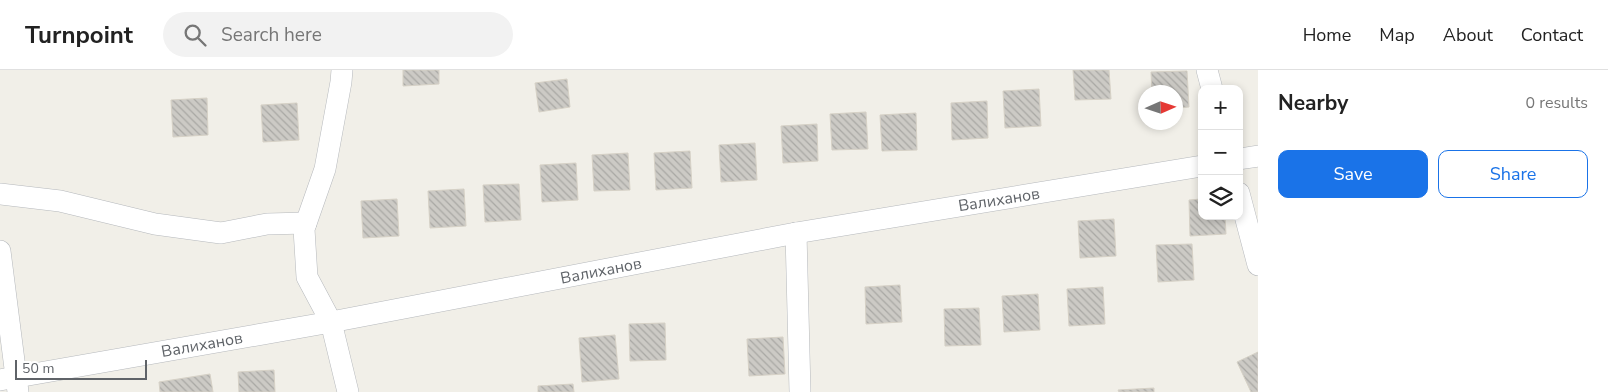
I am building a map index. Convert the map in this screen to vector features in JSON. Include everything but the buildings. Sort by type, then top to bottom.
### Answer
[{"type":"street","points":[[342,70],[326,169],[304,229],[307,277],[331,322],[348,392]]},
{"type":"street","points":[[1208,70],[1211,85]]},
{"type":"street","points":[[1243,158],[1258,156]]},
{"type":"street","name":"Валиханов","points":[[11,383],[796,233],[1198,167]]},
{"type":"street","points":[[0,194],[60,201],[155,224],[221,233],[267,224],[306,223]]},
{"type":"street","points":[[1243,208],[1258,266]]},
{"type":"street","points":[[796,233],[800,392]]},
{"type":"street","points":[[0,251],[11,383]]}]
